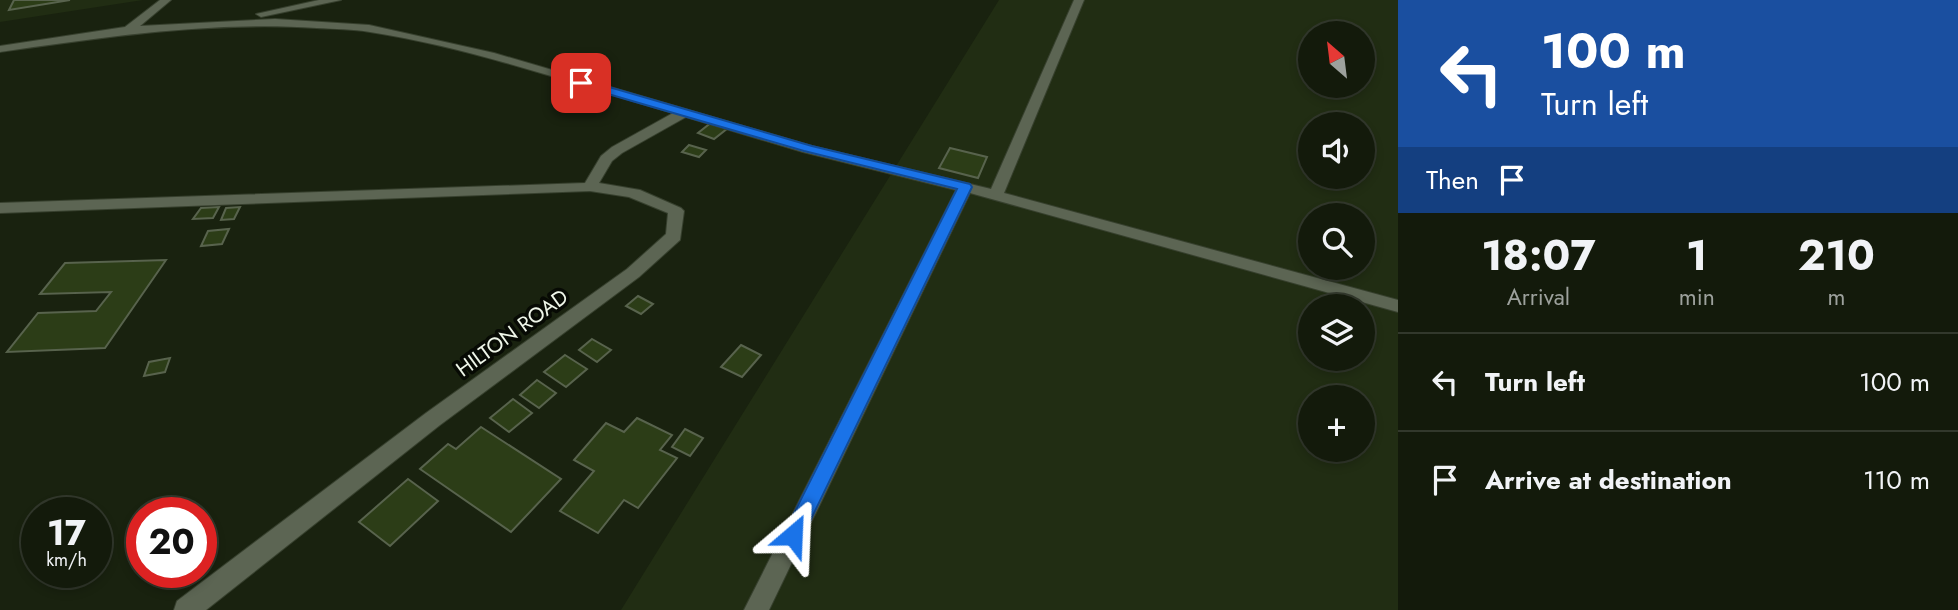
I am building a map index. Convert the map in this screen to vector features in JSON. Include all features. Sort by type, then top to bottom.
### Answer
[{"type":"street","points":[[128,30],[166,0]]},
{"type":"street","points":[[206,25],[336,0]]},
{"type":"street","points":[[996,195],[1079,0]]},
{"type":"street","points":[[0,49],[128,30],[206,25],[275,22],[369,28],[490,55],[808,149],[996,195],[1398,306]]},
{"type":"street","points":[[0,208],[590,187],[606,159],[617,149],[683,113]]},
{"type":"street","name":"HILTON ROAD","points":[[186,610],[433,419],[633,272],[674,236],[676,211],[647,196],[625,189],[590,187]]},
{"type":"street","points":[[756,610],[965,187]]},
{"type":"shaded area","points":[[0,0],[143,0],[0,22]]},
{"type":"shaded area","points":[[999,0],[1398,0],[1398,610],[621,610]]},
{"type":"building","points":[[14,0],[70,0],[9,10]]},
{"type":"building","points":[[712,122],[728,128],[714,139],[698,133]]},
{"type":"building","points":[[689,145],[706,150],[699,157],[682,152]]},
{"type":"building","points":[[950,148],[987,157],[978,178],[939,168]]},
{"type":"building","points":[[219,207],[213,218],[193,219],[201,208]]},
{"type":"building","points":[[240,207],[234,219],[221,220],[226,208]]},
{"type":"building","points":[[229,229],[222,244],[201,246],[208,231]]},
{"type":"building","points":[[166,260],[105,348],[7,352],[38,313],[96,311],[111,292],[40,294],[65,263]]},
{"type":"building","points":[[638,296],[653,304],[641,314],[626,306]]},
{"type":"building","points":[[592,339],[611,350],[597,362],[579,350]]},
{"type":"building","points":[[741,345],[761,355],[742,377],[721,367]]},
{"type":"building","points":[[565,355],[587,369],[566,387],[544,372]]},
{"type":"building","points":[[170,358],[165,372],[144,376],[149,362]]},
{"type":"building","points":[[537,380],[556,393],[539,408],[520,395]]},
{"type":"building","points":[[513,399],[532,413],[509,432],[490,418]]},
{"type":"building","points":[[637,418],[672,435],[660,450],[677,458],[638,508],[624,500],[598,533],[560,511],[594,471],[574,460],[606,423],[624,432]]},
{"type":"building","points":[[481,427],[561,479],[511,532],[420,469],[448,444],[456,449]]},
{"type":"building","points":[[685,429],[703,438],[690,456],[672,447]]},
{"type":"building","points":[[408,479],[438,501],[390,546],[359,522]]},
{"type":"route","points":[[581,83],[808,149],[965,187],[793,535]]}]
